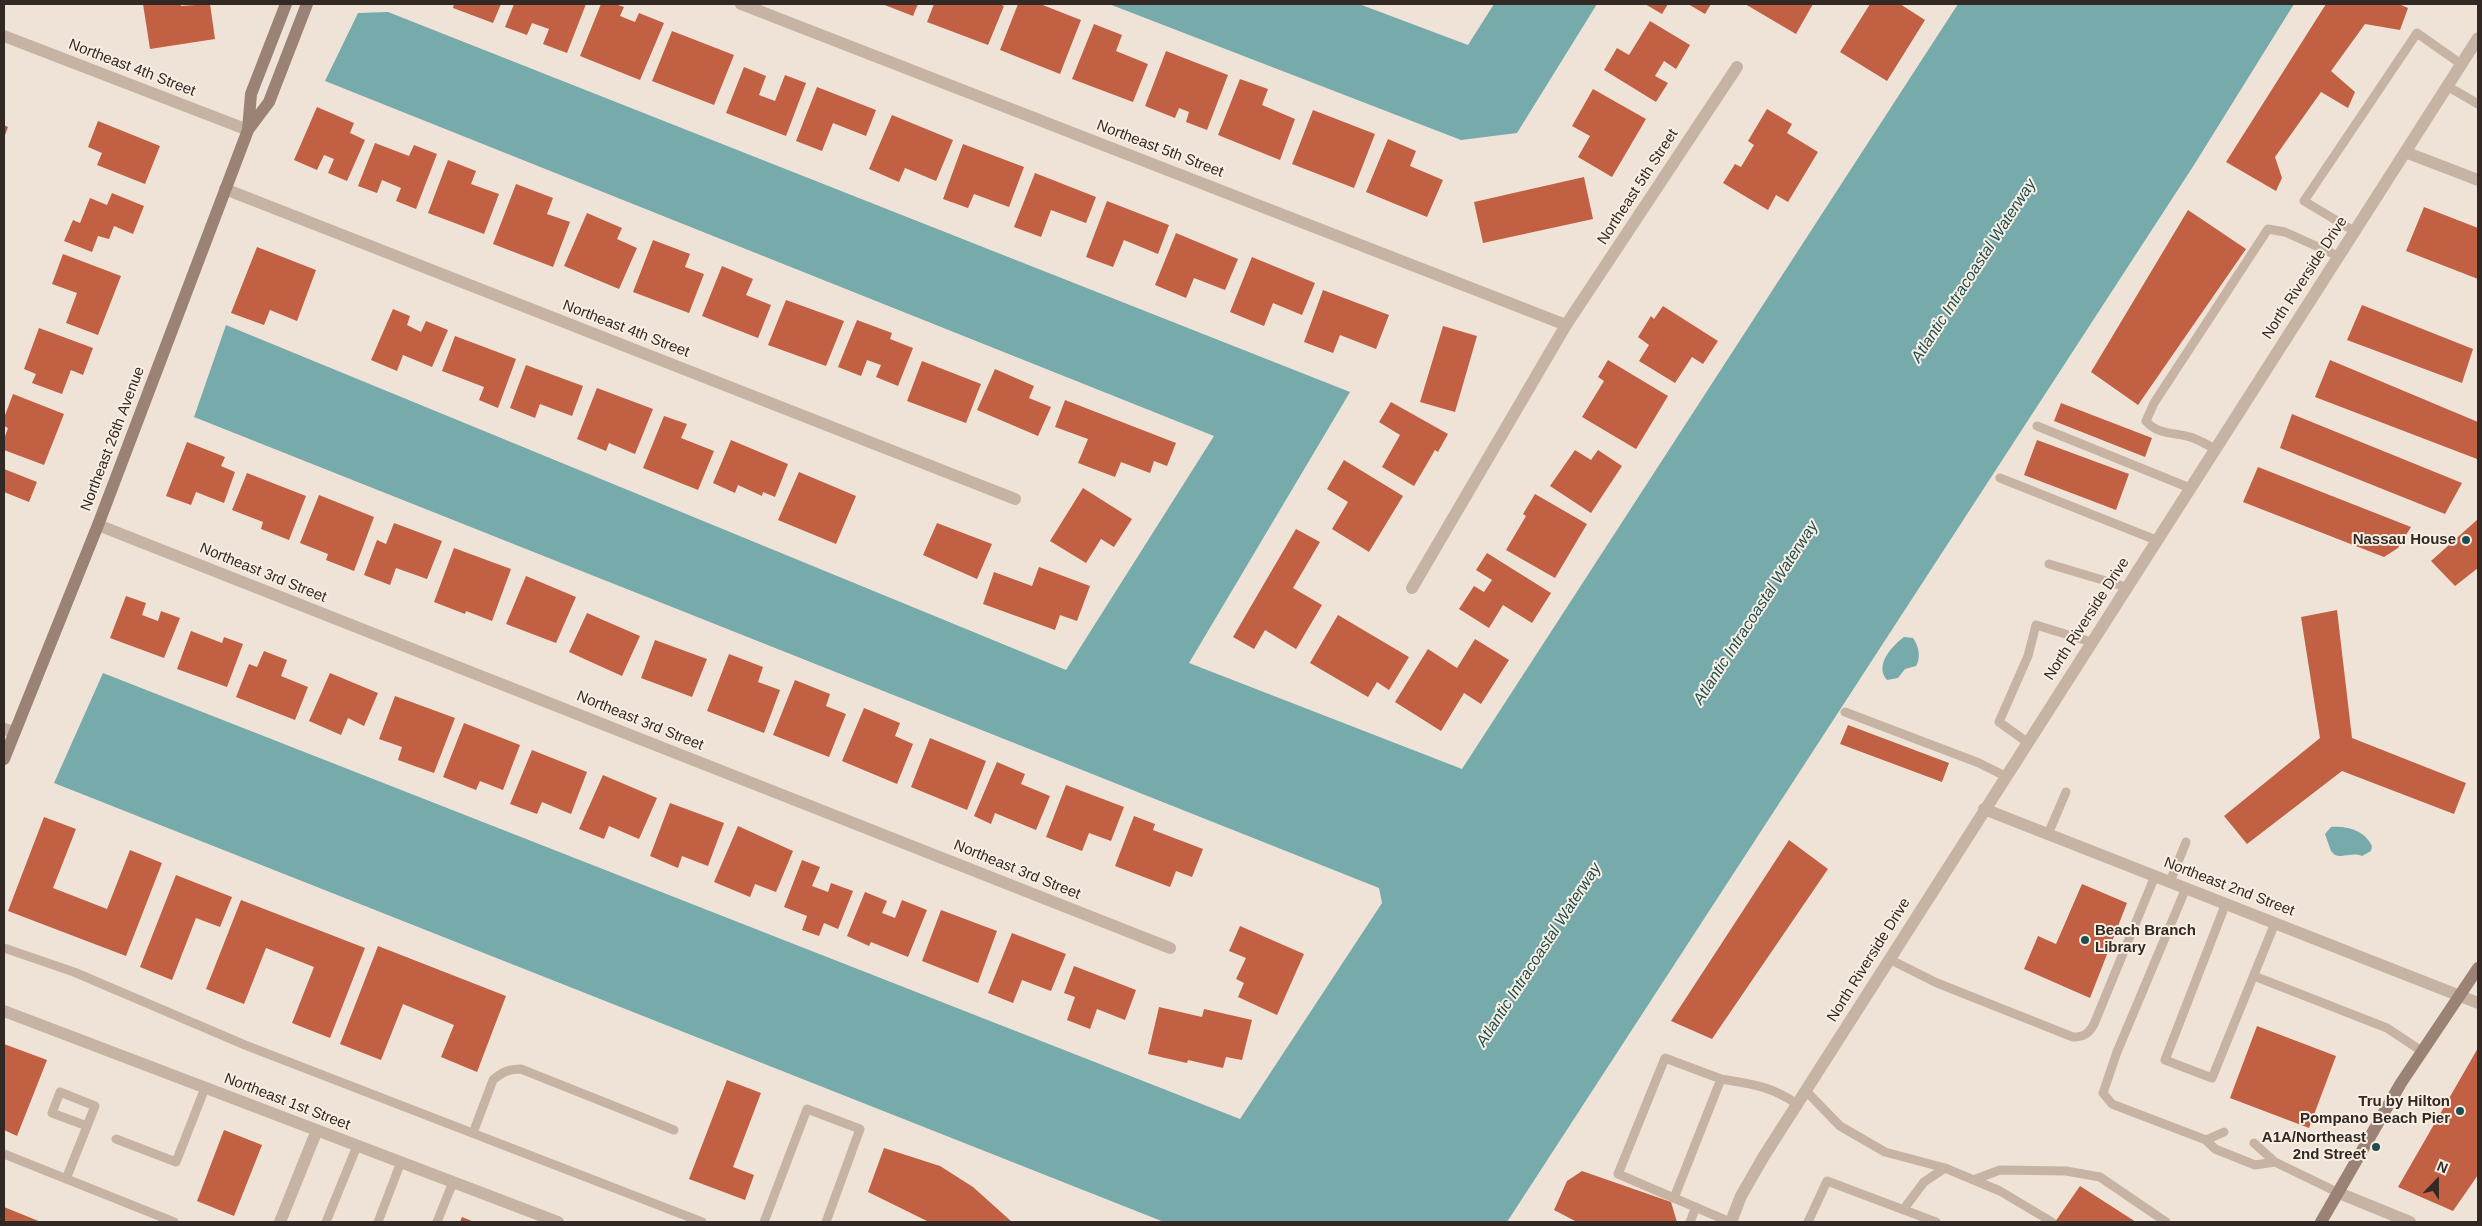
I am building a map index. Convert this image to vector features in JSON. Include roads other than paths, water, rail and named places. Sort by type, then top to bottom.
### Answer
[{"type":"street","name":"Northeast 26th Avenue","points":[[248,130],[251,94],[286,4]]},
{"type":"street","name":"Northeast 26th Avenue","points":[[4,759],[9,730],[98,525],[248,130],[269,102],[307,4]]},
{"type":"street","name":"Northeast 5th Street","points":[[741,4],[1566,325]]},
{"type":"street","name":"Northeast 4th Street","points":[[4,36],[248,130]]},
{"type":"street","name":"North Riverside Drive","points":[[1730,1222],[1741,1196],[1805,1090],[2478,38]]},
{"type":"street","name":"Northeast 5th Street","points":[[1412,588],[1566,325],[1737,67]]},
{"type":"street","points":[[2405,152],[2478,180]]},
{"type":"street","name":"Northeast 4th Street","points":[[225,189],[1015,499]]},
{"type":"street","name":"Northeast 3rd Street","points":[[98,525],[1170,948]]},
{"type":"street","name":"Northeast 2nd Street","points":[[1984,809],[2478,1003]]},
{"type":"street","points":[[2322,1222],[2401,1083],[2478,968]]},
{"type":"street","name":"Northeast 1st Street","points":[[4,1011],[551,1221]]},
{"type":"street","points":[[280,1222],[317,1130]]},
{"type":"street","points":[[2339,1193],[2410,1222]]},
{"type":"lane","points":[[2354,231],[2304,201],[2417,33],[2461,64]]},
{"type":"lane","points":[[2447,86],[2478,104]]},
{"type":"lane","points":[[2215,449],[2192,438],[2169,434],[2150,426],[2146,422],[2154,403],[2268,230],[2285,232],[2338,256]]},
{"type":"lane","points":[[2037,426],[2190,488]]},
{"type":"lane","points":[[2000,478],[2156,540]]},
{"type":"lane","points":[[2049,564],[2126,587]]},
{"type":"lane","points":[[2027,742],[1999,722],[2028,656],[2036,624],[2091,642]]},
{"type":"lane","points":[[1845,712],[1979,763],[2005,776]]},
{"type":"lane","points":[[2048,834],[2066,792]]},
{"type":"lane","points":[[2170,882],[2186,842]]},
{"type":"lane","points":[[1889,959],[1938,983],[2073,1037],[2080,1037],[2090,1031],[2094,1024],[2155,876]]},
{"type":"lane","points":[[2186,888],[2117,1052],[2103,1093],[2112,1104],[2206,1140],[2215,1150],[2255,1164],[2275,1162]]},
{"type":"lane","points":[[2226,904],[2165,1060],[2212,1078],[2275,923]]},
{"type":"lane","points":[[4,948],[74,972],[245,1045],[702,1222]]},
{"type":"lane","points":[[2254,976],[2387,1028],[2423,1052]]},
{"type":"lane","points":[[1730,1222],[1618,1174],[1665,1058],[1722,1079],[1763,1086],[1779,1092],[1797,1104]]},
{"type":"lane","points":[[473,1133],[493,1080],[500,1074],[512,1069],[521,1069],[674,1130]]},
{"type":"lane","points":[[1674,1198],[1722,1079]]},
{"type":"lane","points":[[116,1139],[176,1162],[205,1088]]},
{"type":"lane","points":[[1805,1090],[1840,1126],[1885,1152],[1944,1168],[2000,1191],[2052,1222]]},
{"type":"lane","points":[[66,1179],[95,1106],[60,1092],[52,1113],[87,1126]]},
{"type":"lane","points":[[764,1222],[807,1109],[860,1129],[826,1222]]},
{"type":"lane","points":[[2206,1140],[2224,1132]]},
{"type":"lane","points":[[2254,1142],[2275,1162],[2339,1193]]},
{"type":"lane","points":[[326,1222],[357,1146]]},
{"type":"lane","points":[[4,1154],[174,1222]]},
{"type":"lane","points":[[378,1222],[401,1162]]},
{"type":"lane","points":[[1903,1210],[1924,1182],[1944,1168]]},
{"type":"lane","points":[[1972,1180],[2000,1170],[2066,1171],[2100,1177],[2166,1222]]},
{"type":"lane","points":[[1808,1222],[1827,1180],[1936,1222]]},
{"type":"lane","points":[[437,1222],[453,1182]]},
{"type":"lane","points":[[1690,1222],[1696,1207]]},
{"type":"water","points":[[1109,4],[1359,4],[1468,45],[1494,4],[1597,4],[1517,133],[1461,140]]},
{"type":"water","name":"Atlantic Intracoastal Waterway","points":[[1958,4],[2294,4],[2194,165],[1507,1222],[1164,1222],[54,783],[103,673],[1240,1119],[1382,903],[1379,888],[194,417],[226,325],[1066,670],[1214,436],[325,81],[358,13],[388,12],[1350,392],[1189,663],[1462,769]]},
{"type":"water","points":[[1904,637],[1913,638],[1915,641],[1919,652],[1918,663],[1916,666],[1905,669],[1898,678],[1887,680],[1882,668],[1886,656],[1894,645]]},
{"type":"water","points":[[2331,827],[2349,828],[2360,833],[2369,841],[2372,846],[2371,851],[2362,856],[2335,855],[2331,851],[2325,834]]},
{"type":"place","name":"Nassau House","points":[[2466,540]]},
{"type":"place","name":"Beach Branch Library","points":[[2085,940]]},
{"type":"place","name":"Tru by Hilton Pompano Beach Pier","points":[[2460,1111]]},
{"type":"place","name":"A1A/Northeast 2nd Street","points":[[2376,1147]]}]
